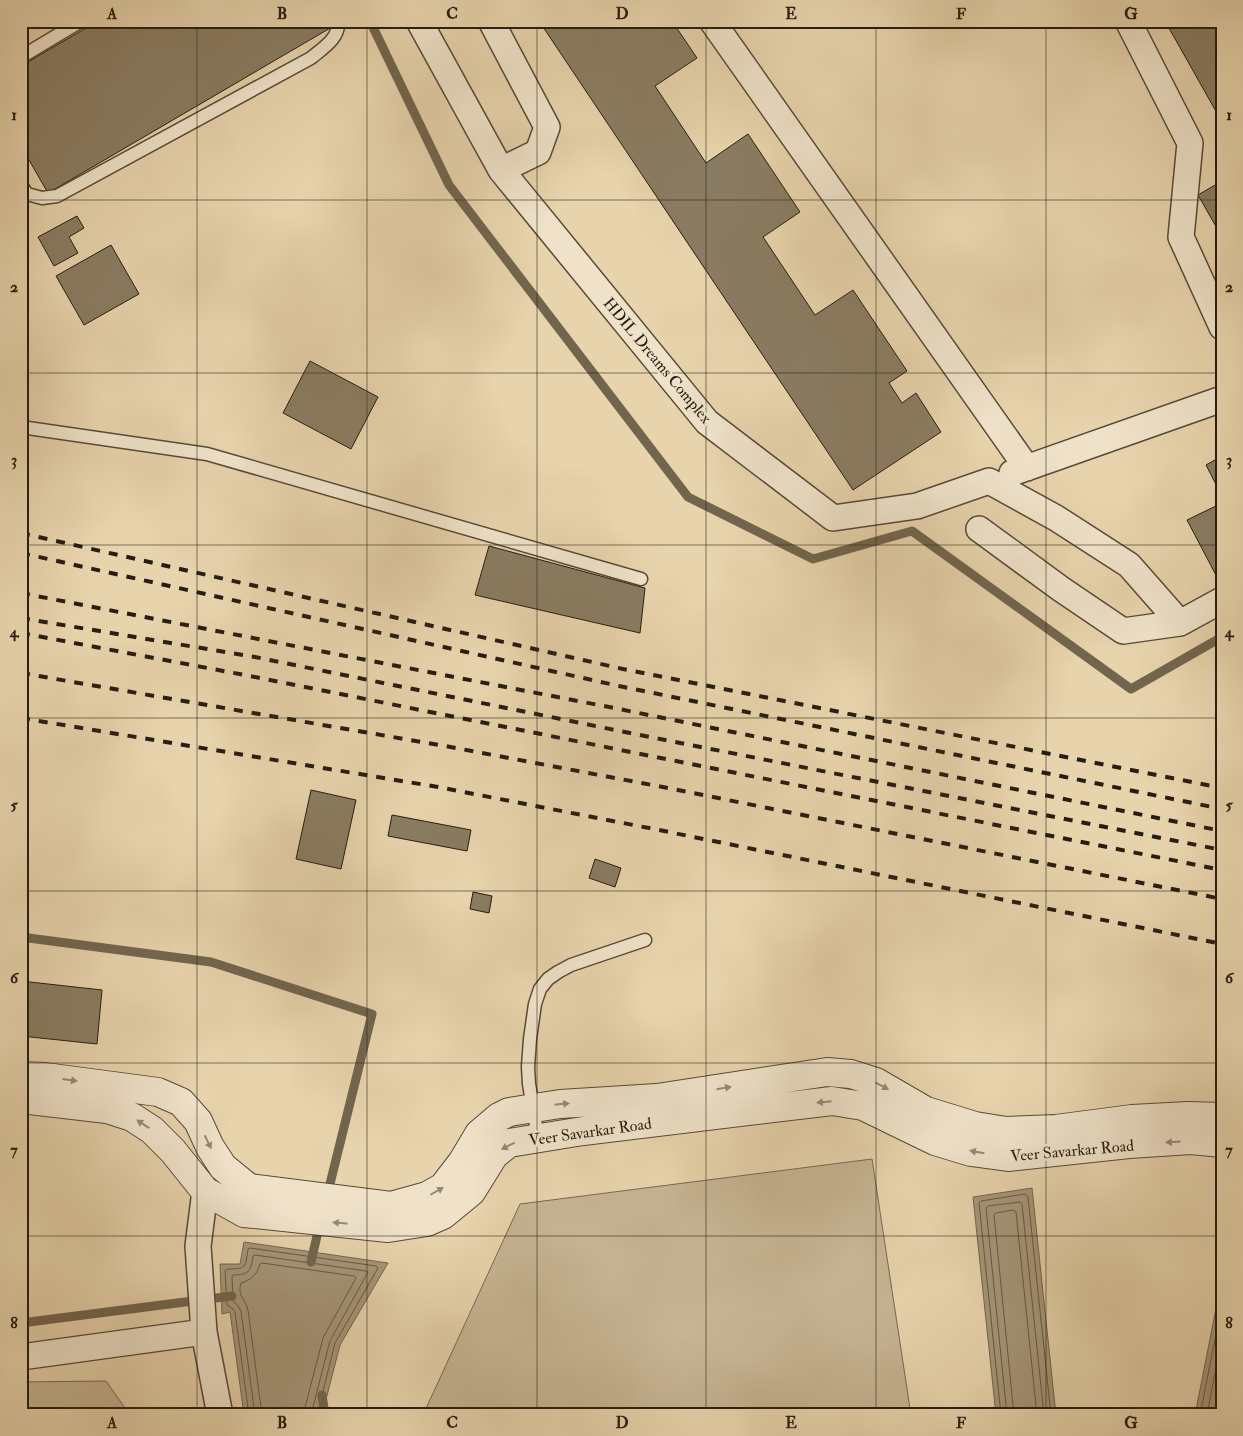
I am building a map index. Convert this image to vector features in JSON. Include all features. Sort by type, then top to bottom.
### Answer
[{"type":"street","name":"HDIL Dreams Complex","points":[[419,21],[501,170],[708,422],[833,518],[916,506],[1222,399]]},
{"type":"street","points":[[491,21],[547,127],[538,152],[501,170]]},
{"type":"street","points":[[712,21],[1027,468]]},
{"type":"street","points":[[1128,21],[1190,143],[1181,236],[1222,327]]},
{"type":"street","points":[[989,481],[1056,518],[1129,565],[1180,623]]},
{"type":"street","points":[[979,529],[1060,589],[1123,632],[1180,623],[1222,600]]},
{"type":"street","points":[[390,1217],[443,1188],[463,1161],[479,1134],[499,1117],[509,1112],[560,1104],[657,1098],[827,1072],[851,1074],[876,1082],[926,1110],[975,1126],[1006,1131],[1056,1129],[1132,1119],[1188,1116],[1222,1117]]},
{"type":"street","points":[[21,1076],[46,1077],[158,1092],[181,1102],[198,1121],[210,1147],[247,1200]]},
{"type":"street","name":"Veer Savarkar Road","points":[[21,1099],[107,1109],[132,1117],[152,1130],[173,1151],[205,1191],[247,1200],[427,1222],[443,1215],[471,1192],[494,1155],[509,1143],[583,1131],[832,1101],[863,1106],[935,1141],[971,1152],[1008,1157],[1128,1144],[1190,1140],[1222,1143]]},
{"type":"street","points":[[205,1191],[198,1246],[204,1332],[220,1415]]},
{"type":"street","points":[[21,1357],[204,1332]]},
{"type":"lane","points":[[21,57],[81,21]]},
{"type":"lane","points":[[21,185],[27,194],[42,198],[57,196],[311,58],[332,40],[339,29],[338,21]]},
{"type":"lane","points":[[21,427],[207,454],[641,579]]},
{"type":"lane","points":[[538,1138],[528,1067],[535,1004],[540,989],[558,972],[571,965],[645,940]]},
{"type":"shaded area","points":[[872,1159],[911,1415],[423,1415],[520,1204]]},
{"type":"shaded area","points":[[106,1381],[130,1415],[21,1415],[21,1382]]},
{"type":"water","points":[[1032,1188],[1056,1415],[996,1415],[973,1197]]},
{"type":"water","points":[[244,1242],[388,1263],[340,1345],[322,1415],[244,1415],[230,1312],[222,1314],[220,1264],[240,1264]]},
{"type":"water","points":[[1222,1278],[1222,1415],[1195,1415]]},
{"type":"building","points":[[98,21],[329,21],[332,27],[48,193],[21,146],[21,66]]},
{"type":"building","points":[[539,21],[672,21],[697,58],[655,86],[706,163],[748,134],[800,212],[763,237],[815,315],[853,290],[907,371],[889,383],[902,403],[916,393],[941,432],[853,490]]},
{"type":"building","points":[[1165,21],[1222,21],[1222,122]]},
{"type":"building","points":[[1222,181],[1222,237],[1198,195]]},
{"type":"building","points":[[77,216],[84,228],[69,237],[78,253],[54,266],[38,237]]},
{"type":"building","points":[[111,245],[139,294],[84,325],[56,276]]},
{"type":"building","points":[[310,361],[378,397],[351,449],[283,413]]},
{"type":"building","points":[[1222,456],[1222,496],[1206,465]]},
{"type":"building","points":[[1222,503],[1222,577],[1218,579],[1187,520]]},
{"type":"building","points":[[489,546],[645,588],[640,633],[475,595]]},
{"type":"building","points":[[311,790],[356,800],[341,869],[296,859]]},
{"type":"building","points":[[392,815],[471,830],[467,851],[388,836]]},
{"type":"building","points":[[595,859],[621,868],[615,887],[589,878]]},
{"type":"building","points":[[473,892],[492,896],[489,913],[470,909]]},
{"type":"building","points":[[21,981],[102,990],[97,1044],[21,1036]]},
{"type":"waterway","points":[[370,21],[449,185],[688,497],[813,559],[912,531],[1131,689],[1222,637]]},
{"type":"waterway","points":[[21,937],[211,962],[372,1014],[327,1196]]},
{"type":"waterway","points":[[311,1262],[320,1223]]},
{"type":"waterway","points":[[21,1323],[232,1296]]},
{"type":"waterway","points":[[322,1395],[325,1415]]},
{"type":"railway","points":[[21,533],[623,669],[1222,788]]},
{"type":"railway","points":[[21,553],[619,686],[1222,809]]},
{"type":"railway","points":[[21,593],[614,708],[1222,831]]},
{"type":"railway","points":[[21,618],[255,657],[1222,850]]},
{"type":"railway","points":[[21,633],[250,676],[1222,870]]},
{"type":"railway","points":[[21,673],[445,746],[668,788],[1222,899]]},
{"type":"railway","points":[[21,718],[438,787],[1222,944]]}]
